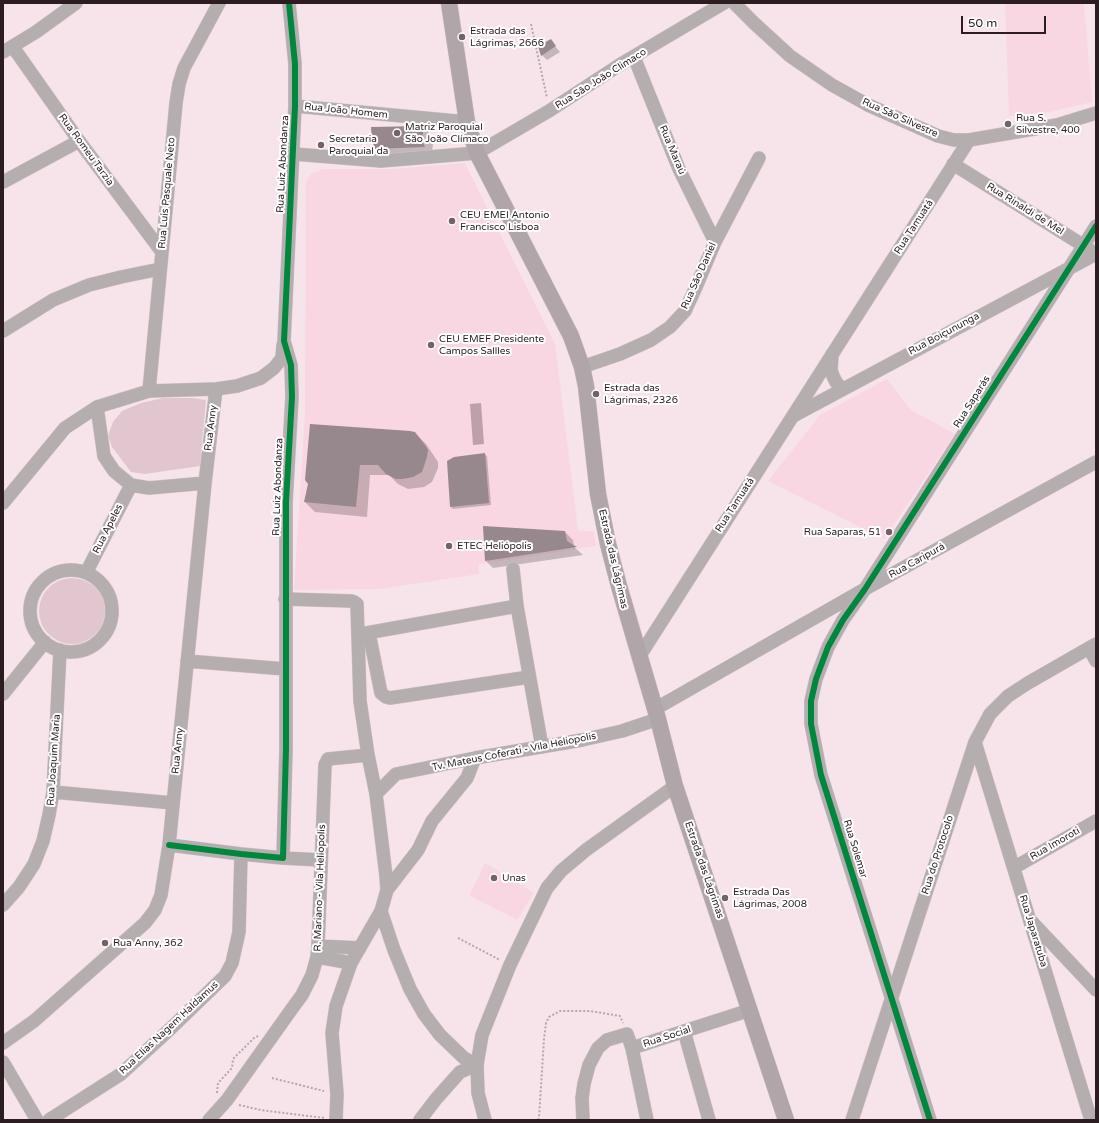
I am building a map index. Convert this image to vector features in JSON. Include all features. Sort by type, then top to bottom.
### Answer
[{"type":"main road","name":"Estrada das Lágrimas","points":[[449,3],[467,122],[477,153],[571,336],[582,367],[598,494],[608,544],[675,786],[786,1120]]},
{"type":"street","points":[[8,49],[36,32],[76,3]]},
{"type":"street","name":"Rua Luis Pasquale Neto","points":[[149,391],[179,84],[191,55],[219,3]]},
{"type":"street","name":"Rua Luiz Abondanza","points":[[283,858],[286,748],[286,502],[292,380],[291,365],[284,341],[296,106],[295,64],[289,3]]},
{"type":"street","name":"Rua São João Climaco","points":[[477,153],[549,111],[634,57],[724,3]]},
{"type":"street","name":"Rua São Silvestre","points":[[734,3],[790,56],[832,85],[868,105],[938,136],[954,140],[969,140],[1057,124],[1096,113]]},
{"type":"street","name":"Rua Romeu Tarzia","points":[[8,49],[162,252]]},
{"type":"street","name":"Rua Maraú","points":[[634,57],[679,169],[715,242]]},
{"type":"street","name":"Rua João Homem","points":[[296,106],[467,122]]},
{"type":"street","name":"Rua Tamuatá","points":[[639,657],[969,140]]},
{"type":"street","points":[[3,182],[79,141]]},
{"type":"street","points":[[294,154],[381,161],[477,153]]},
{"type":"street","name":"Rua São Daniel","points":[[582,367],[651,340],[670,327],[685,310],[715,242],[759,158]]},
{"type":"street","name":"Rua Rinaldi de Mel","points":[[953,164],[1096,254]]},
{"type":"street","name":"Rua Saparás","points":[[865,589],[1096,226]]},
{"type":"street","name":"Rua Boiçununga","points":[[793,415],[1096,254]]},
{"type":"street","points":[[3,331],[54,300],[89,285],[160,269]]},
{"type":"street","points":[[3,502],[65,428],[97,407],[149,391],[216,389],[238,386],[261,378],[274,368],[282,358],[284,341]]},
{"type":"street","points":[[832,354],[833,376],[842,389]]},
{"type":"street","name":"Rua Anny","points":[[3,1043],[34,1020],[145,923],[155,910],[161,895],[169,845],[205,483],[216,389]]},
{"type":"street","points":[[97,407],[104,456],[114,471],[131,485],[149,488],[205,483]]},
{"type":"street","name":"Rua Caripurá","points":[[656,714],[865,589],[1096,462]]},
{"type":"street","name":"Rua Apeles","points":[[86,573],[131,485]]},
{"type":"street","points":[[513,569],[517,606],[542,747]]},
{"type":"street","points":[[73,570],[86,573],[98,580],[107,590],[112,603],[112,617],[108,630],[99,641],[88,648],[74,652],[60,650],[45,642],[36,633],[30,608],[33,596],[40,585],[49,577],[60,572],[73,570]]},
{"type":"street","name":"Rua Solemar","points":[[865,589],[843,620],[828,647],[816,679],[811,701],[811,724],[821,775],[930,1120]]},
{"type":"street","points":[[285,599],[354,602],[357,604],[381,693],[386,697],[390,698],[529,677]]},
{"type":"street","points":[[364,634],[517,606]]},
{"type":"street","points":[[364,634],[358,665],[360,701],[368,755],[376,794],[387,890]]},
{"type":"street","points":[[3,694],[45,642]]},
{"type":"street","points":[[1093,646],[1096,661]]},
{"type":"street","name":"Rua do Protocolo","points":[[852,1120],[976,742],[990,714],[1008,696],[1093,646]]},
{"type":"street","name":"Rua Joaquim Maria","points":[[3,905],[19,887],[36,858],[43,841],[53,792],[60,650]]},
{"type":"street","points":[[187,661],[285,669]]},
{"type":"street","name":"Tv. Mateus Coferati - Vila Heliopolis","points":[[376,794],[396,774],[475,758],[582,740],[622,731],[656,714]]},
{"type":"street","name":"Rua Japaratuba","points":[[976,742],[1091,1120]]},
{"type":"street","name":"R. Mariano - Vila Heliopolis","points":[[210,1120],[221,1099],[302,995],[312,975],[318,952],[326,761],[328,759],[368,755]]},
{"type":"street","points":[[336,1120],[337,1094],[332,1033],[337,1001],[352,963],[381,911],[387,890],[418,850],[432,821],[467,778],[475,758]]},
{"type":"street","points":[[485,1120],[478,1093],[477,1065],[482,1035],[510,966],[547,888],[561,871],[618,826],[675,786]]},
{"type":"street","points":[[53,792],[173,803]]},
{"type":"street","name":"Rua Imoroti","points":[[1015,867],[1096,821]]},
{"type":"street","points":[[169,845],[241,854],[322,860]]},
{"type":"street","name":"Rua Elias Nagem Haldamus","points":[[48,1120],[121,1074],[225,976],[232,963],[239,932],[241,854]]},
{"type":"street","points":[[381,911],[394,950],[410,989],[424,1014],[440,1034],[464,1058],[477,1065]]},
{"type":"street","points":[[1029,919],[1096,990]]},
{"type":"street","points":[[318,952],[360,948]]},
{"type":"street","points":[[318,952],[352,963]]},
{"type":"street","name":"Rua Social","points":[[627,1034],[632,1048],[750,1010]]},
{"type":"street","points":[[684,1031],[709,1120]]},
{"type":"street","points":[[583,1120],[582,1098],[589,1065],[598,1048],[607,1040],[627,1034]]},
{"type":"street","points":[[632,1048],[647,1120]]},
{"type":"street","points":[[3,1062],[37,1120]]},
{"type":"street","points":[[420,1120],[460,1072],[477,1065]]},
{"type":"path","points":[[531,24],[549,111]]},
{"type":"path","points":[[458,938],[510,966]]},
{"type":"path","points":[[538,1120],[544,1039],[546,1023],[549,1017],[560,1011],[569,1010],[590,1011],[620,1016],[627,1034]]},
{"type":"path","points":[[248,1044],[233,1059],[232,1068],[218,1083],[221,1099],[261,1110],[336,1120]]},
{"type":"path","points":[[272,1078],[337,1094]]},
{"type":"shaded area","points":[[1005,3],[1084,3],[1092,102],[1049,112],[1009,116]]},
{"type":"shaded area","points":[[465,163],[555,343],[578,530],[594,532],[596,546],[479,564],[479,574],[380,589],[294,590],[305,413],[306,182],[311,174],[323,169],[393,169]]},
{"type":"shaded area","points":[[887,379],[911,410],[955,434],[884,539],[768,481],[820,415]]},
{"type":"shaded area","points":[[163,398],[192,398],[206,400],[200,466],[145,474],[131,472],[112,447],[108,436],[113,422],[122,411],[141,403]]},
{"type":"shaded area","points":[[481,403],[484,444],[473,445],[470,404]]},
{"type":"shaded area","points":[[72,578],[84,581],[95,588],[102,599],[105,611],[102,623],[95,634],[84,641],[72,644],[60,641],[49,634],[42,623],[39,611],[42,599],[49,588],[60,581]]},
{"type":"shaded area","name":"Unas","points":[[485,863],[534,893],[517,920],[469,895]]},
{"type":"building","points":[[551,39],[556,46],[541,56],[538,46]]},
{"type":"building","name":"Matriz Paroquial São João Clímaco","points":[[424,126],[422,140],[425,147],[375,149],[372,141],[371,127]]},
{"type":"building","points":[[310,424],[415,432],[428,450],[422,472],[413,477],[396,479],[386,474],[378,465],[360,465],[356,507],[304,502],[308,484],[305,480]]},
{"type":"building","points":[[485,453],[489,503],[450,507],[447,461],[454,457]]},
{"type":"building","points":[[483,526],[565,531],[567,541],[577,547],[485,561]]},
{"type":"cycle path","points":[[169,845],[283,858],[286,749],[286,502],[292,397],[291,365],[284,341],[295,106],[295,64],[289,3]]},
{"type":"cycle path","points":[[930,1120],[821,775],[811,724],[811,701],[816,679],[828,647],[843,620],[865,589],[1096,226]]},
{"type":"place","name":"Estrada das Lágrimas, 2666","points":[[462,37]]},
{"type":"place","name":"Rua S. Silvestre, 400","points":[[1008,124]]},
{"type":"place","name":"Matriz Paroquial São João Clímaco","points":[[397,133]]},
{"type":"place","name":"Secretaria Paroquial da","points":[[321,145]]},
{"type":"place","name":"CEU EMEI Antonio Francisco Lisboa","points":[[452,221]]},
{"type":"place","name":"CEU EMEF Presidente Campos Sallles","points":[[431,345]]},
{"type":"place","name":"Estrada das Lágrimas, 2326","points":[[596,394]]},
{"type":"place","name":"Rua Saparas, 51","points":[[889,532]]},
{"type":"place","name":"ETEC Heliópolis","points":[[449,546]]},
{"type":"place","name":"Unas","points":[[494,878]]},
{"type":"place","name":"Estrada Das Lágrimas, 2008","points":[[725,898]]},
{"type":"place","name":"Rua Anny, 362","points":[[105,943]]}]
